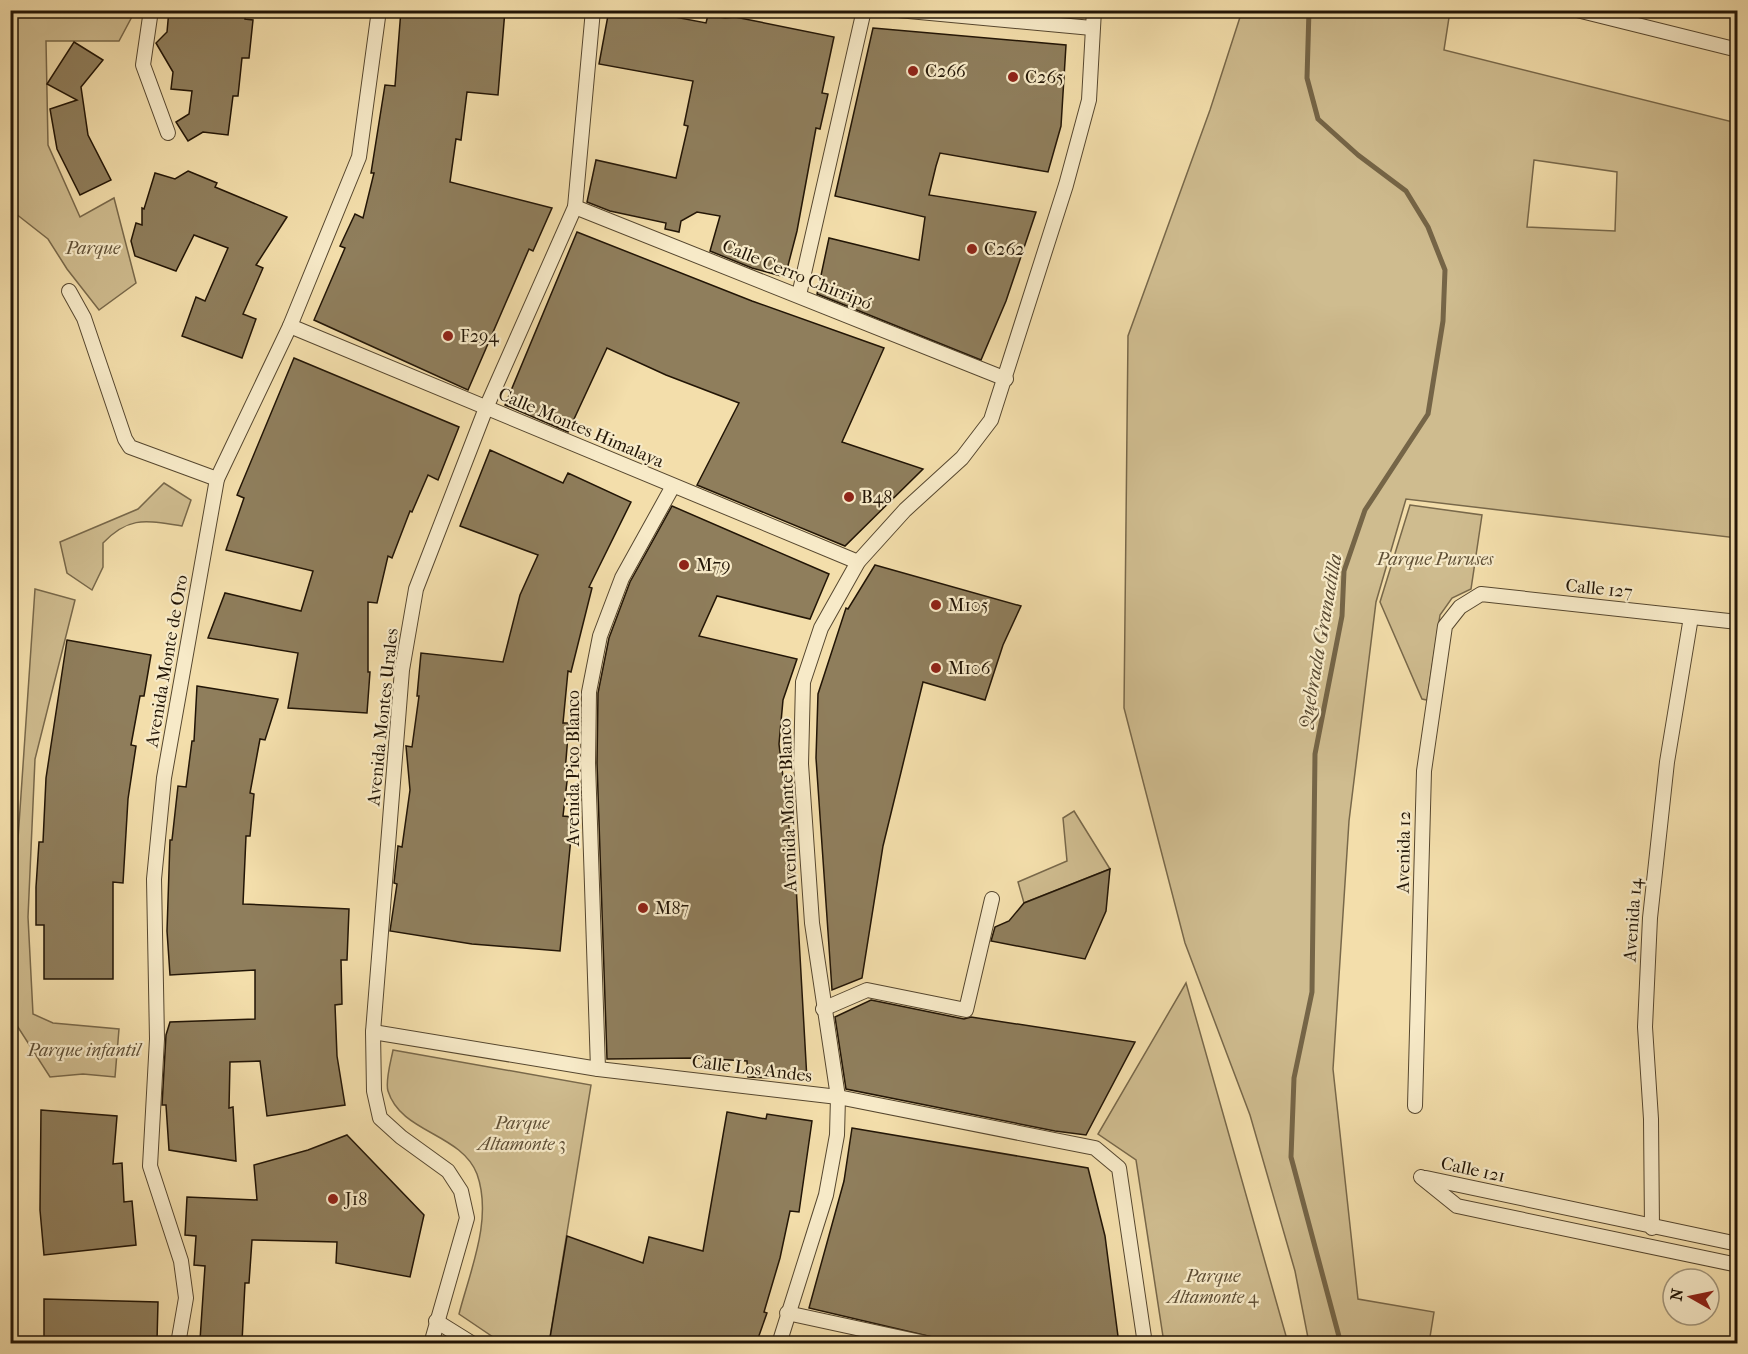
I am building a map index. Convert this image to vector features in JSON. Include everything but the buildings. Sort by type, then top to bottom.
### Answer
[{"type":"street","points":[[151,10],[142,65],[168,133]]},
{"type":"street","name":"Avenida Monte de Oro","points":[[178,1344],[186,1298],[181,1261],[150,1166],[157,1039],[154,879],[164,778],[217,479],[290,326],[359,157],[379,10]]},
{"type":"street","name":"Avenida Montes Urales","points":[[430,1344],[467,1218],[461,1191],[448,1171],[401,1137],[380,1118],[374,1091],[373,1032],[402,670],[414,601],[486,408],[575,207],[593,10]]},
{"type":"street","points":[[799,295],[864,10]]},
{"type":"street","points":[[898,10],[1092,28]]},
{"type":"street","name":"Avenida Monte Blanco","points":[[779,1344],[826,1196],[837,1135],[838,1097],[812,923],[801,764],[803,682],[821,628],[858,562],[905,510],[962,458],[991,420],[1006,379],[1066,185],[1089,100],[1094,10]]},
{"type":"street","points":[[1577,10],[1737,50]]},
{"type":"street","name":"Calle Cerro Chirripó","points":[[575,207],[1006,379]]},
{"type":"street","points":[[69,291],[84,318],[125,439],[130,447],[217,479]]},
{"type":"street","name":"Calle Montes Himalaya","points":[[290,326],[858,562]]},
{"type":"street","name":"Avenida Pico Blanco","points":[[598,1069],[588,763],[589,692],[600,636],[622,578],[673,486]]},
{"type":"street","name":"Calle 127","points":[[1460,607],[1481,594],[1737,622]]},
{"type":"street","name":"Avenida 12","points":[[1415,1106],[1424,771],[1445,626],[1460,607]]},
{"type":"street","name":"Avenida 14","points":[[1652,1228],[1651,1119],[1645,1027],[1650,918],[1667,762],[1691,616]]},
{"type":"street","points":[[824,1009],[867,990],[966,1010],[992,899]]},
{"type":"street","name":"Calle Los Andes","points":[[373,1032],[598,1069],[838,1097],[1095,1149],[1119,1168],[1145,1344]]},
{"type":"street","name":"Calle 121","points":[[1737,1244],[1652,1228],[1421,1177],[1457,1206],[1737,1265]]},
{"type":"street","points":[[787,1313],[930,1344]]},
{"type":"street","points":[[436,1321],[473,1344]]},
{"type":"green space","name":"Parque","points":[[13,11],[135,11],[119,41],[46,41],[48,145],[80,217],[114,198],[136,283],[99,310],[67,269],[48,239],[11,210]]},
{"type":"green space","points":[[1242,11],[1450,11],[1444,50],[1737,123],[1737,538],[1406,499],[1376,602],[1349,821],[1333,1069],[1358,1299],[1434,1312],[1429,1343],[1309,1343],[1295,1271],[1250,1115],[1185,943],[1124,708],[1128,336],[1210,110]],"holes":[[[1534,160],[1617,172],[1615,231],[1527,227]]]},
{"type":"green space","points":[[164,483],[191,500],[182,526],[139,522],[113,534],[103,543],[103,567],[92,590],[67,573],[60,542],[138,509]]},
{"type":"green space","name":"Parque Puruses","points":[[1410,505],[1482,515],[1471,589],[1452,598],[1440,615],[1427,700],[1422,699],[1380,602]]},
{"type":"green space","name":"Parque infantil","points":[[35,589],[75,600],[35,759],[28,917],[33,1014],[53,1023],[119,1029],[115,1077],[83,1074],[50,1077],[14,1021],[18,839]]},
{"type":"green space","points":[[1074,811],[1110,869],[1024,903],[1018,882],[1067,861],[1063,818]]},
{"type":"green space","name":"Parque Altamonte 4","points":[[1186,983],[1288,1343],[1164,1343],[1136,1160],[1098,1134]]},
{"type":"green space","name":"Parque Altamonte 3","points":[[393,1050],[591,1085],[549,1343],[502,1343],[459,1314],[474,1263],[481,1227],[481,1191],[477,1174],[469,1160],[458,1150],[405,1116],[395,1105],[387,1087]]},
{"type":"waterway","name":"Quebrada Granadilla","points":[[1309,10],[1307,78],[1318,119],[1358,155],[1406,191],[1428,227],[1445,270],[1443,321],[1428,414],[1365,510],[1344,571],[1342,616],[1315,754],[1312,992],[1294,1078],[1291,1157],[1341,1344]]},
{"type":"place","name":"C266","points":[[913,71]]},
{"type":"place","name":"C265","points":[[1013,77]]},
{"type":"place","name":"C262","points":[[972,249]]},
{"type":"place","name":"F294","points":[[448,336]]},
{"type":"place","name":"B48","points":[[849,497]]},
{"type":"place","name":"M79","points":[[684,565]]},
{"type":"place","name":"M105","points":[[936,605]]},
{"type":"place","name":"M106","points":[[936,668]]},
{"type":"place","name":"M87","points":[[643,908]]},
{"type":"place","name":"J18","points":[[333,1199]]}]
